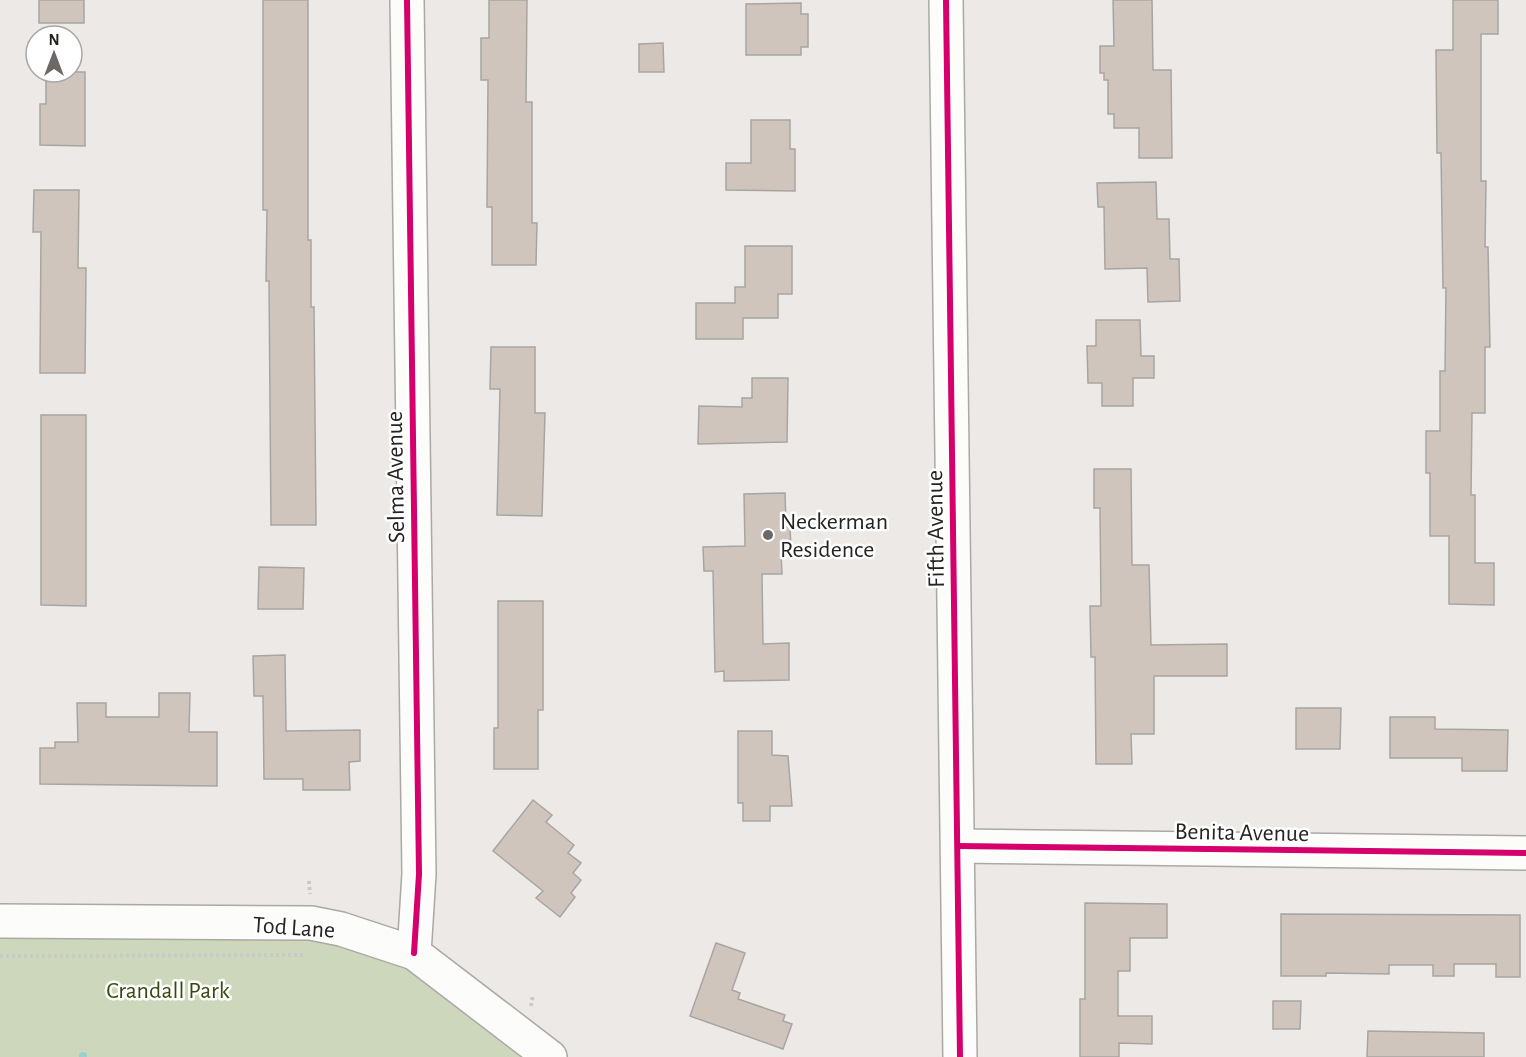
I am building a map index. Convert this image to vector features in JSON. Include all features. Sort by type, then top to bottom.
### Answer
[{"type":"street","name":"Selma Avenue","points":[[406,0],[419,874],[414,953]]},
{"type":"street","name":"Fifth Avenue","points":[[946,0],[960,1057]]},
{"type":"street","name":"Benita Avenue","points":[[958,846],[1526,853]]},
{"type":"street","name":"Tod Lane","points":[[0,921],[311,923],[341,929],[414,953],[550,1057]]},
{"type":"green space","name":"Crandall Park","points":[[0,921],[311,923],[414,953],[550,1057],[0,1057]]},
{"type":"building","points":[[39,0],[84,0],[84,23],[39,23]]},
{"type":"building","points":[[263,0],[308,0],[308,240],[311,240],[311,307],[314,307],[316,525],[271,525],[269,281],[266,281],[267,210],[263,210]]},
{"type":"building","points":[[489,0],[527,0],[526,102],[532,102],[532,223],[537,223],[536,265],[492,265],[492,207],[487,207],[488,80],[481,80],[481,38],[489,38]]},
{"type":"building","points":[[1113,0],[1152,0],[1153,70],[1171,70],[1172,158],[1139,158],[1139,128],[1114,128],[1114,114],[1108,114],[1108,80],[1104,80],[1104,73],[1100,73],[1100,46],[1114,46]]},
{"type":"building","points":[[1453,0],[1498,0],[1498,34],[1481,34],[1481,181],[1486,181],[1485,247],[1488,247],[1490,347],[1485,347],[1485,413],[1472,413],[1471,495],[1475,495],[1475,563],[1494,563],[1494,605],[1449,604],[1449,536],[1430,536],[1430,473],[1426,473],[1426,431],[1440,431],[1440,371],[1445,371],[1446,288],[1443,288],[1441,153],[1437,153],[1436,50],[1453,50]]},
{"type":"building","points":[[801,3],[801,14],[808,14],[808,47],[801,47],[801,55],[746,55],[746,4]]},
{"type":"building","points":[[663,43],[664,72],[639,72],[639,44]]},
{"type":"building","points":[[85,72],[85,146],[40,145],[40,104],[46,104],[46,84],[84,84]]},
{"type":"building","points":[[751,120],[790,120],[790,149],[795,149],[795,191],[726,190],[726,163],[751,163]]},
{"type":"building","points":[[1156,182],[1157,219],[1169,219],[1170,259],[1179,259],[1180,301],[1148,302],[1147,268],[1105,269],[1104,207],[1098,207],[1097,183]]},
{"type":"building","points":[[34,190],[79,190],[78,268],[86,268],[85,373],[40,373],[41,232],[33,232]]},
{"type":"building","points":[[745,246],[792,246],[792,294],[778,294],[778,318],[743,318],[743,339],[696,339],[696,303],[735,303],[735,287],[745,287]]},
{"type":"building","points":[[1096,320],[1140,320],[1141,356],[1154,356],[1154,378],[1133,378],[1133,406],[1102,406],[1102,383],[1088,383],[1087,346],[1096,346]]},
{"type":"building","points":[[491,347],[535,347],[535,413],[545,413],[542,516],[497,515],[500,389],[490,389]]},
{"type":"building","points":[[752,378],[788,378],[787,442],[698,444],[699,406],[742,407],[742,398],[752,398]]},
{"type":"building","points":[[41,415],[86,415],[86,606],[41,605]]},
{"type":"building","points":[[1094,469],[1131,469],[1132,565],[1149,565],[1151,645],[1227,644],[1227,676],[1154,676],[1154,734],[1131,734],[1132,764],[1096,764],[1095,657],[1091,657],[1090,606],[1101,606],[1100,508],[1094,508]]},
{"type":"building","points":[[785,493],[786,525],[790,525],[791,551],[781,552],[782,574],[762,574],[763,644],[789,643],[789,680],[724,681],[724,671],[715,672],[713,571],[704,571],[703,547],[745,546],[744,494]]},
{"type":"building","points":[[259,567],[304,568],[303,609],[258,609]]},
{"type":"building","points":[[498,601],[543,601],[543,710],[538,710],[538,769],[494,769],[494,728],[498,728]]},
{"type":"building","points":[[285,655],[286,731],[360,730],[360,761],[349,762],[350,790],[303,790],[303,779],[264,779],[263,696],[254,696],[253,656]]},
{"type":"building","points":[[159,693],[190,693],[189,732],[217,732],[217,786],[40,784],[40,748],[55,748],[55,742],[78,742],[77,703],[106,703],[106,717],[159,717]]},
{"type":"building","points":[[1296,708],[1341,708],[1340,749],[1296,749]]},
{"type":"building","points":[[1390,717],[1435,717],[1435,729],[1508,730],[1507,771],[1462,771],[1462,758],[1390,758]]},
{"type":"building","points":[[738,731],[772,731],[772,755],[788,756],[792,806],[770,806],[770,821],[743,821],[743,803],[738,803]]},
{"type":"building","points":[[533,800],[552,815],[546,822],[574,845],[568,853],[581,863],[573,873],[581,880],[571,893],[575,897],[560,917],[536,898],[543,891],[493,851]]},
{"type":"building","points":[[1085,903],[1167,904],[1167,938],[1130,938],[1130,971],[1118,971],[1118,1016],[1152,1016],[1152,1044],[1119,1043],[1119,1057],[1080,1057],[1080,999],[1085,999]]},
{"type":"building","points":[[1281,914],[1520,915],[1520,977],[1496,977],[1496,964],[1454,964],[1454,976],[1433,976],[1433,965],[1389,965],[1389,974],[1326,973],[1326,976],[1281,976]]},
{"type":"building","points":[[716,943],[745,953],[732,990],[740,993],[738,999],[785,1015],[783,1021],[792,1024],[783,1049],[690,1016]]},
{"type":"building","points":[[1273,1001],[1301,1001],[1300,1029],[1273,1029]]},
{"type":"building","points":[[1368,1031],[1484,1033],[1484,1057],[1367,1057]]},
{"type":"cycle path","points":[[407,0],[419,874],[414,953]]},
{"type":"cycle path","points":[[946,0],[960,1057]]},
{"type":"cycle path","points":[[958,846],[1526,853]]},
{"type":"place","name":"Neckerman Residence","points":[[768,535]]}]
